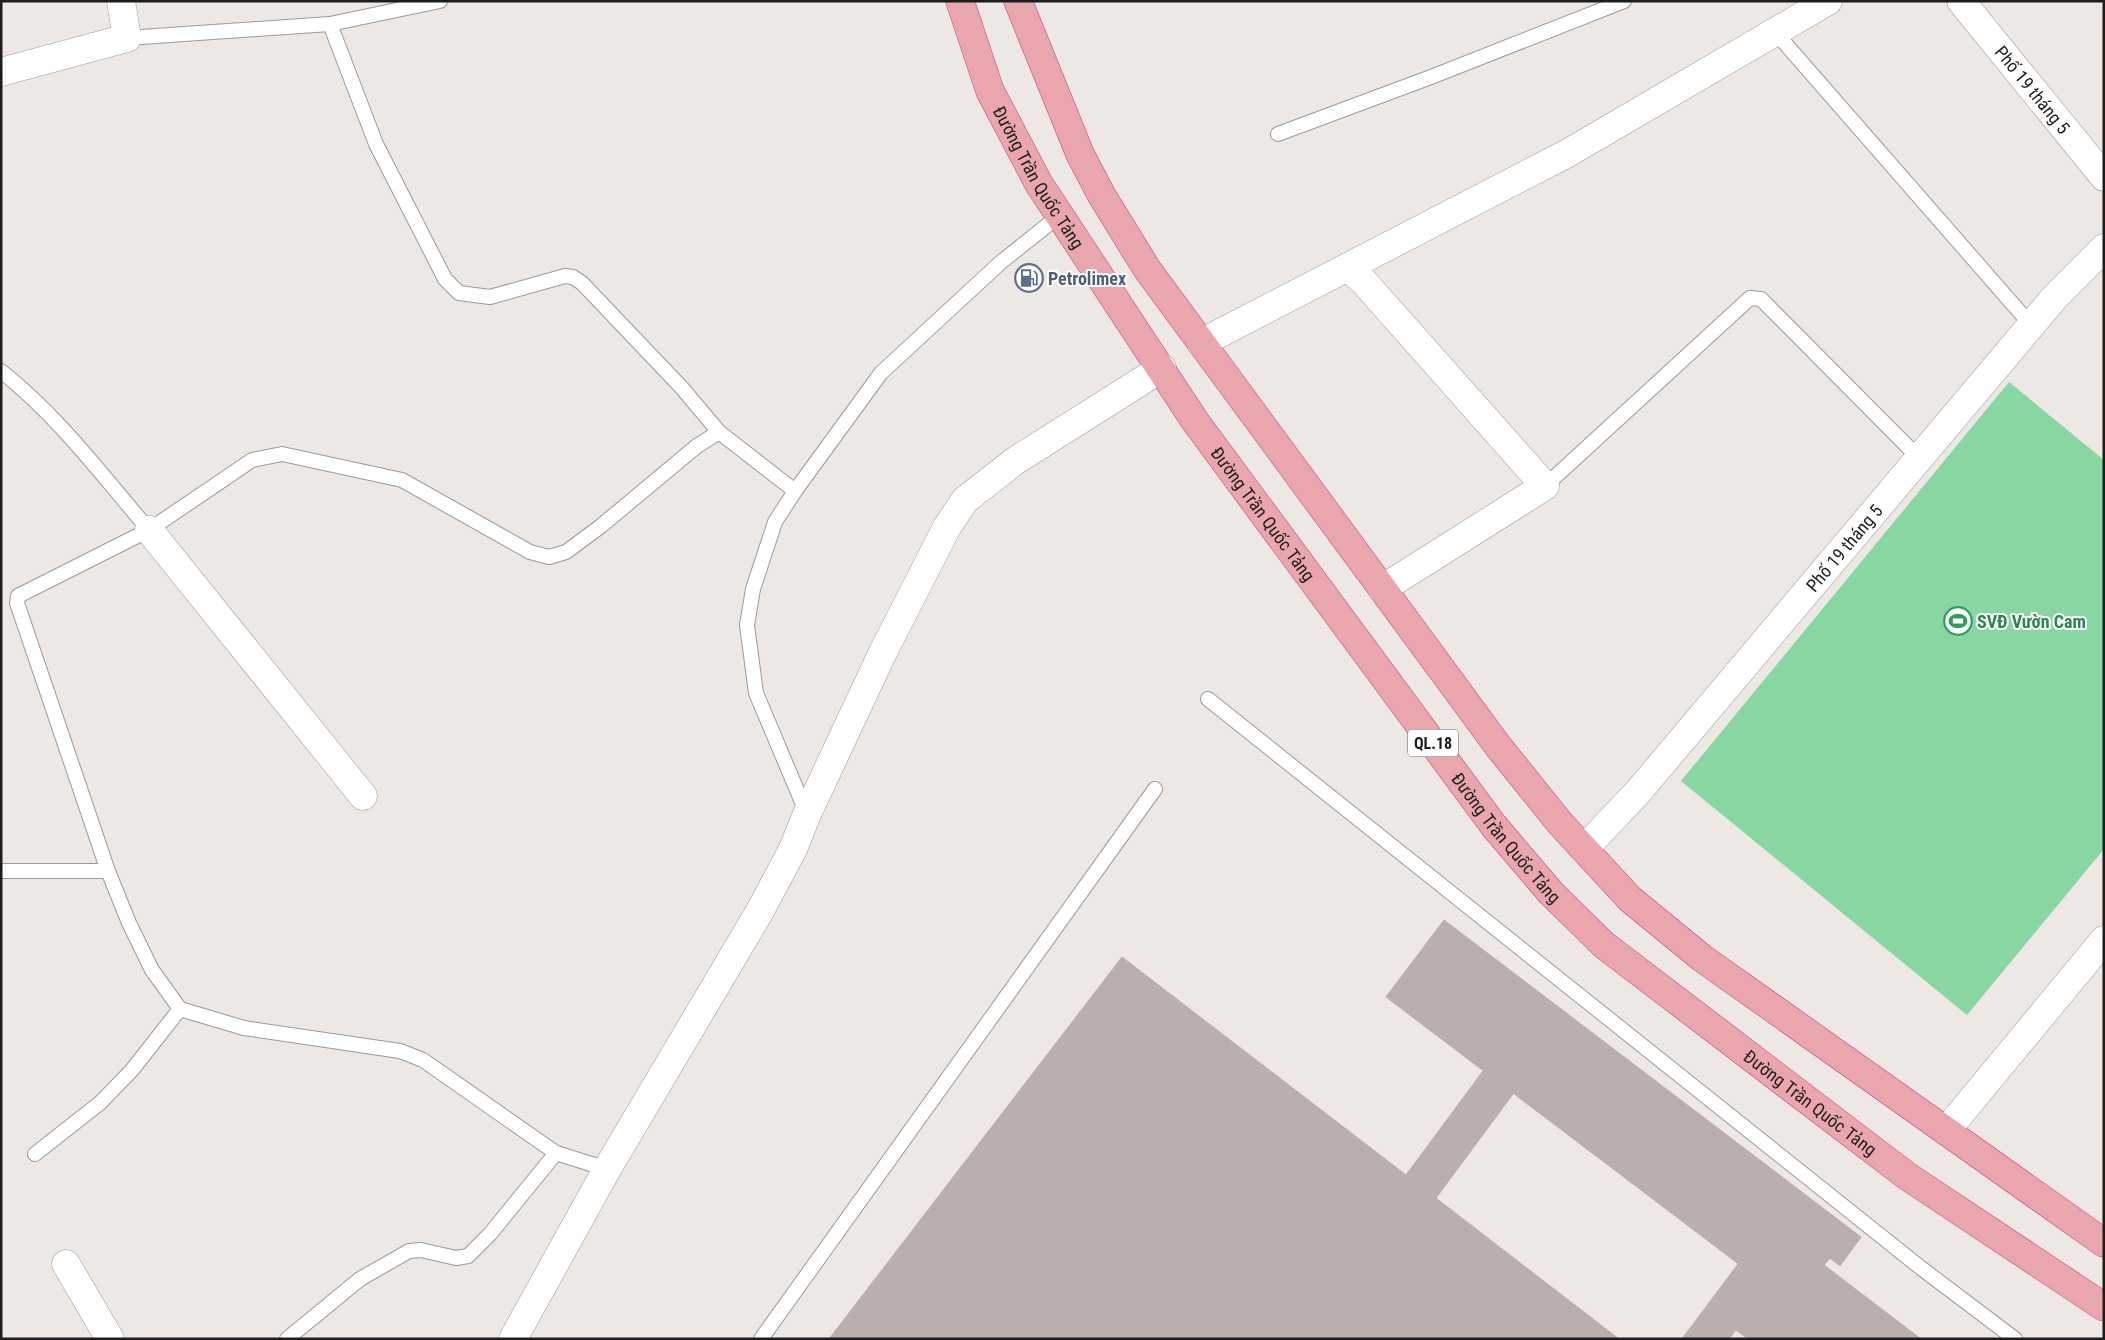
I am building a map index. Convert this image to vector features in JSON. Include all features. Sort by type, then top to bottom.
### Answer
[{"type":"highway","name":"Đường Trần Quốc Tảng","points":[[960,1],[990,91],[1039,184],[1162,368],[1195,421],[1494,826],[1551,893],[1604,946],[1907,1176],[2104,1307]]},
{"type":"highway","name":"QL.18","points":[[1018,1],[1080,154],[1102,196],[1147,269],[1498,746],[1558,822],[1630,899],[1702,958],[2104,1243]]},
{"type":"street","points":[[1,72],[127,38],[121,1]]},
{"type":"street","points":[[1201,343],[1568,153],[1828,1]]},
{"type":"street","name":"Phố 19 tháng 5","points":[[1961,1],[2104,177]]},
{"type":"street","name":"Phố 19 tháng 5","points":[[1584,849],[1638,792],[2055,297],[2104,248]]},
{"type":"street","points":[[1348,267],[1365,283],[1545,486],[1382,589]]},
{"type":"street","points":[[513,1339],[606,1170],[760,911],[793,849],[807,814],[883,652],[947,527],[965,500],[1015,461],[1162,368]]},
{"type":"street","points":[[150,530],[362,796]]},
{"type":"street","points":[[1946,1131],[2104,940]]},
{"type":"street","points":[[66,1264],[110,1339]]},
{"type":"lane","points":[[127,38],[330,24],[440,1]]},
{"type":"lane","points":[[1278,134],[1431,77],[1624,1]]},
{"type":"lane","points":[[330,24],[376,144],[445,279],[459,293],[490,297],[565,276],[573,277],[582,283],[682,388],[720,432],[794,490]]},
{"type":"lane","points":[[1776,33],[2031,325]]},
{"type":"lane","points":[[807,814],[756,692],[748,625],[753,589],[775,522],[794,490],[881,374],[1000,263],[1060,215]]},
{"type":"lane","points":[[1545,486],[1750,298],[1761,299],[1919,458]]},
{"type":"lane","points":[[1,371],[20,386],[66,433],[150,530]]},
{"type":"lane","points":[[606,1170],[556,1153],[423,1060],[400,1051],[244,1028],[180,1008],[152,970],[128,923],[108,871],[17,603],[18,596],[150,530],[252,460],[282,454],[402,480],[446,503],[530,552],[549,557],[566,552],[601,526],[697,446],[720,432]]},
{"type":"lane","points":[[1208,699],[1921,1268],[2015,1339]]},
{"type":"lane","points":[[761,1339],[1155,789]]},
{"type":"lane","points":[[1,871],[108,871]]},
{"type":"lane","points":[[35,1154],[100,1103],[132,1070],[180,1008]]},
{"type":"lane","points":[[287,1339],[360,1279],[409,1251],[421,1250],[456,1258],[468,1256],[490,1234],[556,1153]]},
{"type":"green space","name":"SVĐ Vườn Cam","points":[[2009,382],[2104,460],[2104,849],[1967,1015],[1681,781]]},
{"type":"building","points":[[1444,920],[1861,1237],[1840,1266],[1830,1258],[1824,1265],[1921,1339],[1748,1339],[1736,1330],[1769,1287],[1386,997]]},
{"type":"building","points":[[1122,957],[1406,1175],[1619,1339],[829,1339]]},
{"type":"building","points":[[1483,1071],[1513,1094],[1436,1198],[1406,1175]]},
{"type":"building","points":[[1738,1264],[1769,1287],[1729,1339],[1682,1339]]},
{"type":"place","name":"Petrolimex","points":[[1029,278]]},
{"type":"place","name":"SVĐ Vườn Cam","points":[[1958,621]]}]
